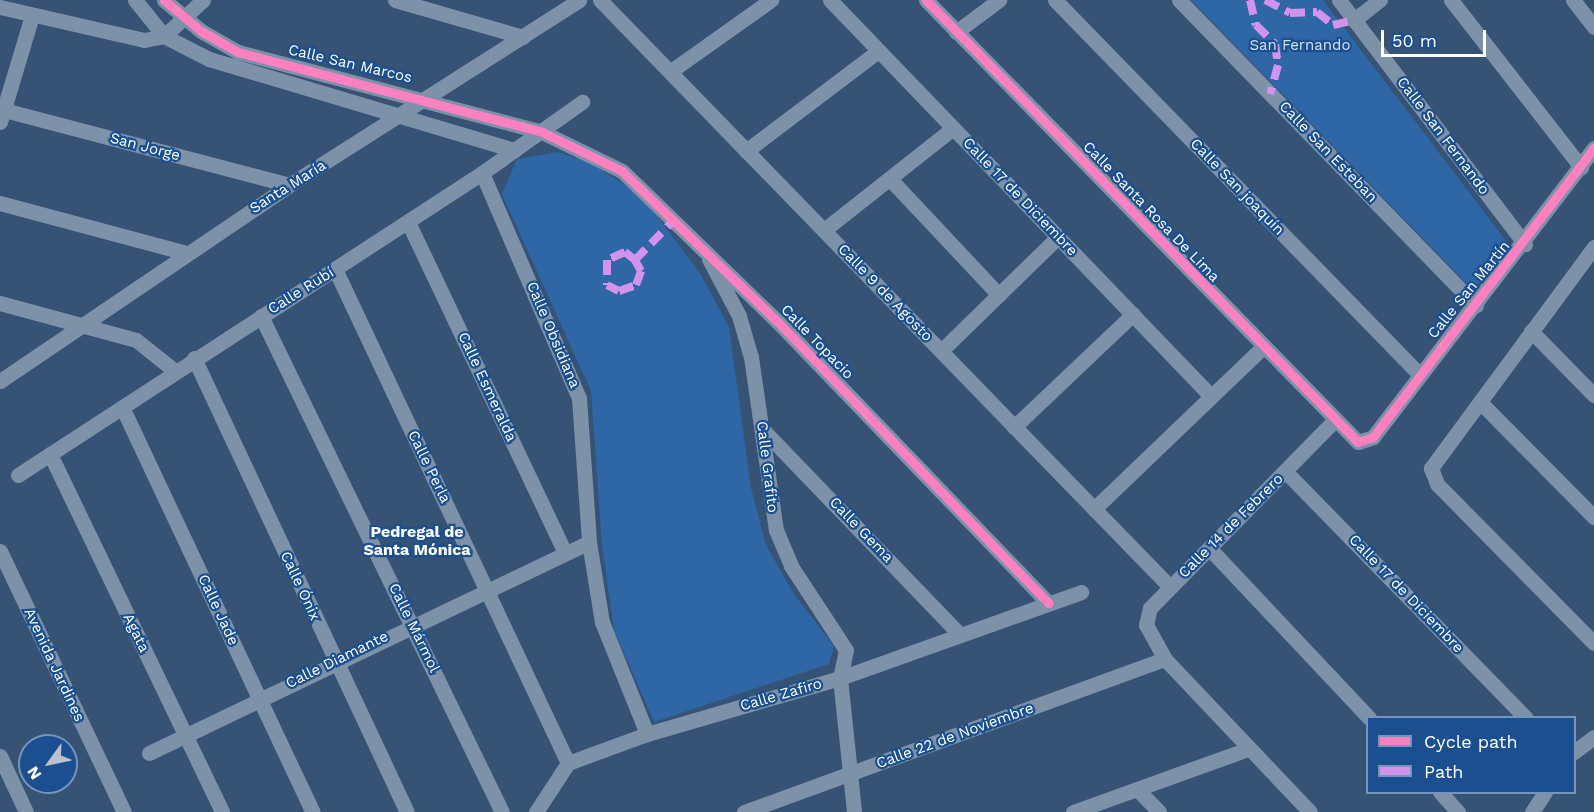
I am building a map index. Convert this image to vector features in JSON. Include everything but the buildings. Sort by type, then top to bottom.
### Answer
[{"type":"street","name":"Calle San Marcos","points":[[135,0],[164,36],[231,66],[406,115],[515,150]]},
{"type":"street","name":"Calle San Marcos","points":[[164,0],[184,19],[238,52],[428,98],[542,132]]},
{"type":"street","points":[[0,7],[126,39],[164,36],[203,0]]},
{"type":"street","points":[[395,0],[524,37]]},
{"type":"street","name":"Santa María","points":[[0,381],[289,185],[406,115],[428,98],[579,0]]},
{"type":"street","name":"Calle 9 de Agosto","points":[[600,0],[672,71],[1170,587]]},
{"type":"street","points":[[672,71],[771,0]]},
{"type":"street","name":"Calle 17 de Diciembre","points":[[830,0],[1210,395]]},
{"type":"street","name":"Calle Santa Rosa De Lima","points":[[926,0],[1262,348],[1358,442]]},
{"type":"street","points":[[956,32],[999,0]]},
{"type":"street","name":"Calle San joaquín","points":[[1055,0],[1419,374]]},
{"type":"street","name":"Calle San Esteban","points":[[1179,0],[1476,305]]},
{"type":"street","name":"Calle San Fernando","points":[[1339,0],[1525,244]]},
{"type":"street","points":[[1354,20],[1380,0]]},
{"type":"street","points":[[1451,0],[1581,167]]},
{"type":"street","points":[[1573,0],[1594,27]]},
{"type":"street","points":[[1,114],[32,15]]},
{"type":"street","points":[[747,151],[878,51]]},
{"type":"street","name":"Calle Rubí","points":[[18,475],[123,409],[195,358],[408,222],[542,132],[582,102]]},
{"type":"street","name":"San Jorge","points":[[1,114],[289,185]]},
{"type":"street","points":[[824,230],[953,128]]},
{"type":"street","name":"Calle Topacio","points":[[542,132],[622,171],[702,246],[1048,603]]},
{"type":"street","name":"Calle San Martín","points":[[1358,442],[1373,437],[1419,374],[1525,244],[1594,147]]},
{"type":"street","name":"Calle Obsidiana","points":[[482,173],[579,398],[589,542],[609,645],[646,734]]},
{"type":"street","points":[[890,179],[999,295]]},
{"type":"street","points":[[0,203],[187,253]]},
{"type":"street","name":"Calle Esmeralda","points":[[408,222],[565,552]]},
{"type":"street","points":[[941,351],[1059,237]]},
{"type":"street","name":"Calle Grafito","points":[[702,246],[739,316],[762,429],[776,530],[796,574],[844,642],[840,678],[848,776],[854,812]]},
{"type":"street","points":[[1594,247],[1480,402],[1433,460],[1432,475],[1594,643]]},
{"type":"street","name":"Calle Perla","points":[[335,269],[487,587],[568,763]]},
{"type":"street","points":[[0,303],[136,340],[175,371]]},
{"type":"street","points":[[1014,427],[1133,314]]},
{"type":"street","name":"Calle Mármol","points":[[261,316],[502,812]]},
{"type":"street","points":[[1531,331],[1594,395]]},
{"type":"street","points":[[1094,509],[1210,395],[1262,348]]},
{"type":"street","name":"Calle Ónix","points":[[195,358],[407,812]]},
{"type":"street","points":[[1480,402],[1594,518]]},
{"type":"street","name":"Calle Jade","points":[[123,409],[313,812]]},
{"type":"street","name":"Calle 14 de Febrero","points":[[1165,659],[1151,637],[1147,616],[1170,587],[1334,421]]},
{"type":"street","name":"Calle Gema","points":[[762,429],[958,633]]},
{"type":"street","name":"Agata","points":[[50,454],[222,812]]},
{"type":"street","name":"Calle 17 de Diciembre","points":[[1286,471],[1525,716]]},
{"type":"street","name":"Calle Diamante","points":[[149,753],[487,587],[589,542]]},
{"type":"street","points":[[1210,549],[1368,716]]},
{"type":"street","name":"Avenida Jardines","points":[[0,551],[124,812]]},
{"type":"street","name":"Calle Zafiro","points":[[568,763],[646,734],[840,678],[958,633],[1081,592]]},
{"type":"street","points":[[1165,659],[1310,812]]},
{"type":"street","name":"Calle 22 de Noviembre","points":[[744,812],[1165,659]]},
{"type":"street","points":[[1576,751],[1594,737]]},
{"type":"street","points":[[1073,812],[1248,749]]},
{"type":"street","points":[[0,756],[26,812]]},
{"type":"street","points":[[536,812],[568,763]]},
{"type":"street","points":[[1137,789],[1159,812]]},
{"type":"street","points":[[1442,794],[1458,812]]},
{"type":"street","points":[[1532,812],[1544,794]]},
{"type":"green space","name":"San Fernando","points":[[1191,0],[1323,0],[1510,246],[1473,290]]},
{"type":"green space","points":[[558,152],[591,163],[643,197],[700,273],[729,327],[751,488],[766,545],[794,594],[834,646],[829,664],[654,722],[614,630],[602,545],[591,391],[502,194],[517,159]]},
{"type":"marked path","points":[[1250,0],[1256,25],[1275,44],[1278,65],[1270,94]]},
{"type":"marked path","points":[[1265,0],[1290,13],[1317,12],[1333,25],[1354,20]]},
{"type":"marked path","points":[[635,260],[625,252],[607,260],[607,285],[619,291],[636,285],[641,271],[635,260],[675,219]]},
{"type":"cycle path","points":[[164,0],[201,31],[238,52],[542,132],[622,171],[776,320],[1048,603]]},
{"type":"cycle path","points":[[926,0],[1358,442],[1373,437],[1594,148]]},
{"type":"district","name":"Pedregal de Santa Mónica","points":[[417,541]]}]
